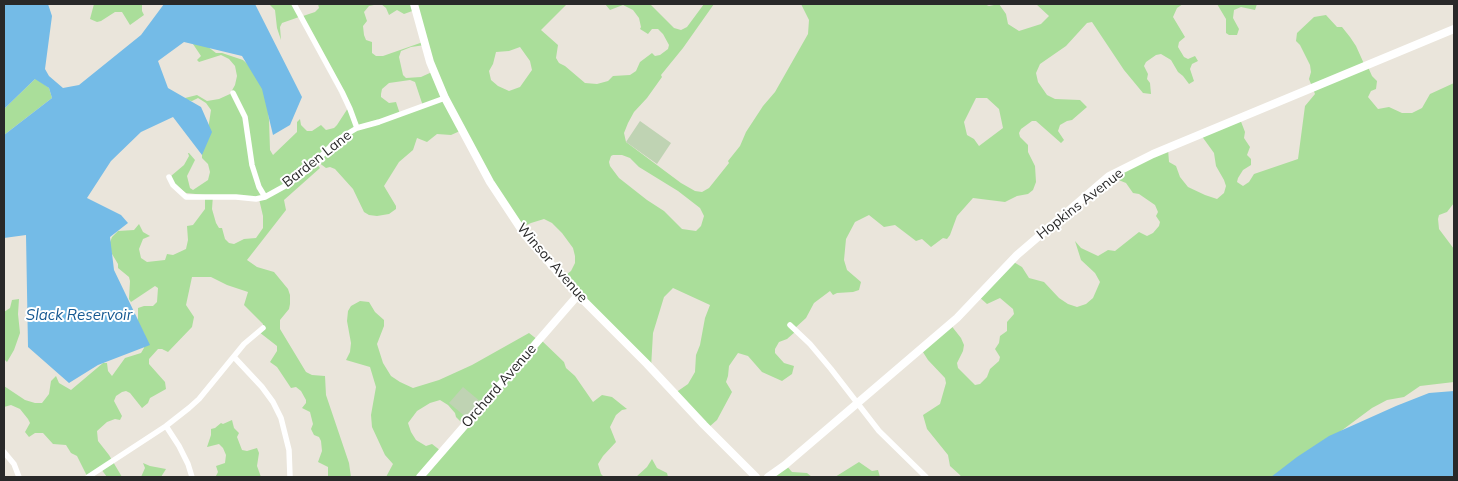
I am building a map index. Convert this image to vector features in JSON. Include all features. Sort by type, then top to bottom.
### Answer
[{"type":"street","points":[[294,4],[350,109],[357,128]]},
{"type":"street","name":"Winsor Avenue","points":[[414,4],[430,62],[445,98],[490,182],[525,235],[578,295],[756,477]]},
{"type":"street","name":"Hopkins Avenue","points":[[768,477],[957,318],[1017,255],[1109,176],[1136,161],[1454,29]]},
{"type":"street","points":[[233,93],[245,117],[252,165],[259,187],[265,197]]},
{"type":"street","name":"Barden Lane","points":[[169,178],[173,185],[186,197],[256,199],[265,197],[304,173],[337,140],[357,128],[445,98]]},
{"type":"street","name":"Orchard Avenue","points":[[420,477],[578,295]]},
{"type":"street","points":[[790,325],[810,344],[879,431],[926,477]]},
{"type":"street","points":[[88,477],[166,426],[199,399],[210,383],[244,344],[263,328]]},
{"type":"street","points":[[234,357],[262,387],[273,402],[281,418],[290,450],[290,477]]},
{"type":"street","points":[[166,426],[182,452],[192,477]]},
{"type":"street","points":[[4,452],[14,464],[19,477]]},
{"type":"green space","points":[[94,4],[142,4],[144,15],[130,25],[122,12],[115,12],[97,22],[90,19]]},
{"type":"green space","points":[[269,4],[293,4],[300,17],[315,12],[319,8],[318,4],[379,4],[369,6],[364,12],[367,21],[363,26],[366,40],[372,42],[372,53],[376,56],[383,56],[423,42],[415,10],[404,14],[397,10],[389,15],[386,8],[381,4],[567,4],[541,30],[558,45],[556,58],[559,63],[585,83],[597,84],[608,81],[613,76],[630,75],[636,71],[640,62],[652,53],[655,56],[660,55],[668,49],[669,45],[658,29],[652,29],[648,34],[640,29],[639,18],[633,10],[623,5],[610,10],[605,4],[650,4],[674,28],[681,30],[687,27],[704,4],[714,4],[661,75],[662,77],[647,98],[634,112],[624,133],[626,142],[681,183],[695,191],[702,192],[709,188],[729,163],[728,161],[740,146],[746,132],[775,92],[808,34],[809,20],[801,4],[984,4],[989,6],[999,4],[1006,14],[1008,24],[1019,31],[1041,24],[1049,16],[1036,4],[1183,4],[1177,8],[1173,17],[1185,37],[1179,42],[1178,47],[1184,57],[1188,59],[1195,56],[1198,61],[1192,64],[1190,69],[1194,81],[1189,84],[1178,72],[1171,60],[1161,54],[1156,55],[1146,62],[1144,66],[1148,74],[1147,79],[1150,83],[1151,94],[1143,93],[1124,70],[1092,22],[1087,23],[1066,46],[1040,64],[1036,73],[1038,82],[1047,95],[1055,99],[1080,100],[1087,107],[1072,120],[1060,125],[1058,131],[1064,140],[1061,143],[1036,121],[1032,121],[1021,129],[1020,137],[1028,145],[1028,152],[1035,166],[1036,182],[1033,190],[1028,194],[1017,196],[1005,202],[973,198],[957,216],[947,239],[943,238],[931,247],[922,239],[916,241],[895,225],[884,227],[869,215],[855,222],[846,239],[844,260],[847,270],[861,282],[859,290],[833,295],[830,291],[814,303],[806,318],[794,329],[795,332],[787,339],[779,342],[775,353],[784,363],[794,366],[792,374],[782,381],[762,372],[748,356],[738,353],[729,366],[726,382],[732,392],[717,420],[709,427],[675,393],[688,384],[695,372],[696,355],[710,305],[673,288],[664,297],[653,333],[651,368],[562,278],[571,271],[575,263],[575,256],[573,248],[562,233],[552,223],[544,219],[520,228],[460,131],[451,135],[437,134],[427,142],[417,138],[413,150],[399,162],[384,186],[396,206],[396,209],[389,214],[377,216],[364,212],[353,189],[335,169],[326,168],[318,162],[316,163],[320,168],[284,200],[286,210],[247,260],[257,267],[274,272],[288,289],[290,295],[289,309],[280,320],[280,329],[306,372],[312,375],[325,376],[326,395],[349,463],[351,477],[328,477],[328,467],[318,462],[322,451],[321,441],[319,437],[314,435],[311,429],[313,424],[310,412],[302,408],[306,400],[301,391],[296,387],[291,388],[277,367],[270,362],[277,351],[277,346],[259,332],[263,324],[244,305],[248,292],[211,277],[192,277],[186,305],[194,317],[192,327],[168,352],[158,349],[149,359],[149,364],[165,382],[166,389],[150,398],[148,403],[142,408],[130,393],[122,392],[116,396],[114,401],[122,416],[120,420],[115,419],[107,422],[97,431],[98,441],[122,477],[107,477],[101,469],[87,476],[77,456],[71,453],[66,445],[53,444],[43,433],[35,433],[29,437],[25,432],[30,423],[20,409],[11,405],[4,407],[4,386],[25,400],[42,403],[49,394],[51,381],[56,376],[59,383],[71,390],[103,363],[107,363],[108,371],[112,376],[125,358],[141,353],[144,348],[145,335],[138,323],[138,308],[153,306],[157,302],[158,288],[155,286],[131,302],[129,299],[129,277],[118,268],[109,245],[112,237],[118,231],[134,230],[139,224],[143,232],[150,236],[143,239],[139,249],[141,258],[147,262],[165,260],[167,254],[173,255],[186,249],[188,240],[187,226],[193,225],[205,209],[205,195],[186,193],[174,184],[171,176],[184,165],[189,153],[195,160],[187,176],[190,188],[193,190],[208,180],[210,172],[208,164],[202,158],[202,153],[211,110],[206,103],[198,98],[192,101],[181,99],[197,95],[207,101],[219,99],[230,94],[237,76],[235,66],[229,59],[221,55],[199,62],[197,60],[201,56],[191,41],[199,40],[216,53],[222,53],[243,60],[265,80],[270,150],[273,155],[297,132],[297,122],[300,119],[301,125],[307,131],[312,131],[321,125],[326,130],[337,125],[348,108],[299,17],[282,23],[280,27],[281,40],[277,28],[275,10]],"holes":[[[425,45],[432,72],[421,77],[406,78],[403,75],[399,57],[401,51]],[[520,47],[530,61],[532,70],[520,87],[509,91],[491,80],[489,71],[496,52],[509,51]],[[410,80],[415,82],[423,106],[400,114],[396,102],[389,103],[381,97],[382,89],[389,83]],[[976,98],[987,98],[999,109],[1003,128],[979,146],[974,139],[967,135],[964,122]],[[613,155],[622,155],[630,158],[639,167],[678,191],[700,208],[704,216],[701,226],[696,231],[682,229],[664,211],[619,178],[609,162]],[[213,195],[259,199],[263,216],[263,228],[256,238],[244,239],[234,244],[229,243],[225,239],[222,228],[219,228],[212,209]]]},
{"type":"green space","points":[[1217,4],[1257,4],[1255,10],[1241,7],[1234,10],[1233,18],[1239,29],[1237,35],[1229,35],[1226,33],[1226,19]]},
{"type":"green space","points":[[1326,15],[1337,27],[1342,27],[1350,37],[1365,66],[1368,67],[1372,76],[1377,81],[1376,89],[1371,91],[1368,97],[1378,109],[1389,107],[1402,113],[1412,113],[1422,108],[1430,94],[1454,83],[1454,203],[1447,212],[1439,215],[1438,219],[1439,229],[1454,249],[1454,382],[1420,386],[1404,397],[1387,400],[1372,408],[1279,477],[961,477],[950,466],[948,455],[927,429],[923,415],[940,404],[946,383],[945,378],[928,360],[921,349],[950,324],[964,345],[957,363],[958,368],[975,385],[980,384],[987,377],[990,369],[999,361],[1000,357],[995,349],[999,343],[1000,336],[1007,331],[1007,322],[1014,314],[1013,309],[1000,298],[987,304],[978,296],[1012,261],[1022,267],[1029,278],[1044,282],[1059,298],[1068,304],[1077,307],[1086,304],[1093,298],[1100,282],[1095,273],[1081,260],[1075,241],[1081,248],[1098,256],[1108,250],[1115,251],[1139,232],[1147,236],[1153,233],[1160,222],[1156,216],[1158,212],[1155,205],[1139,194],[1133,193],[1126,183],[1111,177],[1168,149],[1169,162],[1176,166],[1180,177],[1188,187],[1217,199],[1224,193],[1226,186],[1216,166],[1214,153],[1201,135],[1240,119],[1245,132],[1244,138],[1250,147],[1247,155],[1251,159],[1251,165],[1243,170],[1237,182],[1243,186],[1249,182],[1254,174],[1298,159],[1305,106],[1315,94],[1309,79],[1310,65],[1296,41],[1297,33],[1314,17]]},
{"type":"green space","points":[[36,78],[49,88],[52,98],[4,135],[4,109]]},
{"type":"green space","points":[[640,121],[671,143],[657,164],[626,142]]},
{"type":"green space","points":[[19,299],[20,333],[7,362],[4,359],[4,312],[10,308],[12,300]]},
{"type":"green space","points":[[360,301],[369,302],[375,312],[384,320],[384,326],[377,344],[383,363],[391,376],[413,388],[439,380],[472,365],[529,333],[538,340],[540,339],[564,362],[566,368],[575,376],[593,402],[602,395],[612,397],[627,409],[622,410],[616,415],[610,427],[616,442],[598,464],[604,477],[386,477],[393,464],[385,455],[372,427],[371,415],[376,387],[370,367],[346,360],[350,352],[351,343],[347,321],[348,311],[351,306]],"holes":[[[440,400],[448,405],[464,425],[441,451],[432,444],[426,446],[416,440],[408,423],[417,411],[430,403]]]},
{"type":"green space","points":[[463,387],[481,402],[467,418],[449,403]]},
{"type":"green space","points":[[232,420],[234,428],[239,433],[237,437],[242,450],[247,451],[257,448],[259,453],[257,466],[261,477],[216,476],[218,472],[216,466],[225,463],[226,455],[219,444],[207,447],[211,429],[221,423]]},
{"type":"green space","points":[[652,459],[657,468],[667,473],[668,477],[636,477],[647,467]]},
{"type":"green space","points":[[859,462],[872,471],[878,470],[880,477],[835,477]]},
{"type":"green space","points":[[143,463],[166,469],[161,477],[141,477],[145,468]]},
{"type":"green space","points":[[785,464],[792,472],[807,473],[812,477],[767,477]]},
{"type":"water","name":"Slack Reservoir","points":[[4,4],[48,4],[52,16],[45,69],[49,76],[63,88],[79,85],[141,35],[164,4],[255,4],[302,97],[290,125],[273,135],[262,89],[242,56],[184,42],[158,61],[168,88],[201,107],[212,132],[202,155],[173,117],[141,132],[111,161],[87,198],[121,215],[128,223],[110,237],[114,270],[150,345],[98,365],[69,383],[28,347],[26,235],[4,238],[4,135],[52,98],[49,88],[35,79],[4,109]]},
{"type":"water","points":[[1454,391],[1454,477],[1271,477],[1329,436],[1429,393]]}]
